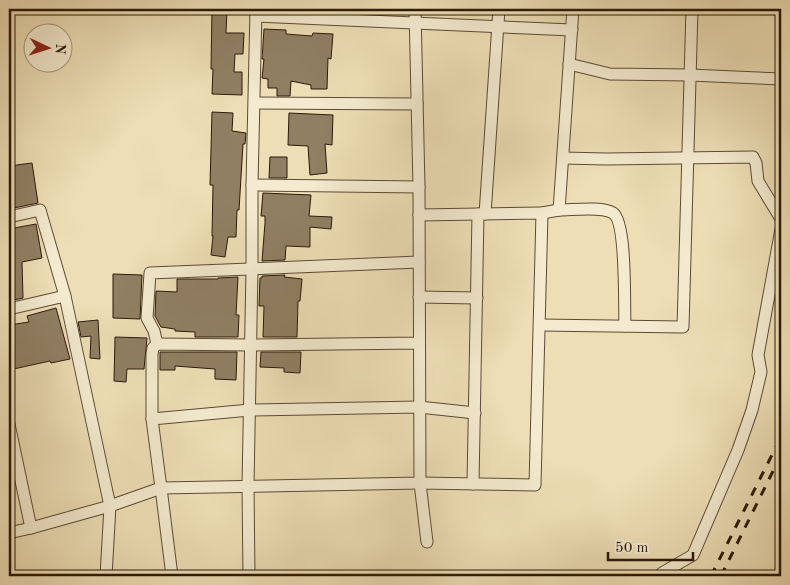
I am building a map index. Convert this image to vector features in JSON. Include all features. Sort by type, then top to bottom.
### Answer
[{"type":"street","points":[[414,9],[419,187],[420,483],[426,542]]},
{"type":"street","points":[[473,484],[477,298],[499,9]]},
{"type":"street","points":[[559,210],[573,9]]},
{"type":"street","points":[[540,325],[683,327],[692,9]]},
{"type":"street","points":[[249,576],[248,486],[256,13],[336,14],[414,23],[572,30]]},
{"type":"street","points":[[569,64],[610,74],[781,79]]},
{"type":"street","points":[[255,103],[417,104]]},
{"type":"street","points":[[563,158],[753,157],[756,163],[758,181],[781,219]]},
{"type":"street","points":[[252,185],[419,187]]},
{"type":"street","points":[[419,215],[602,209],[613,213],[618,219],[622,237],[625,326]]},
{"type":"street","points":[[9,217],[40,210],[65,296],[110,506],[106,576]]},
{"type":"street","points":[[9,533],[110,506],[161,488],[420,483],[536,485],[542,212]]},
{"type":"street","points":[[660,576],[693,555],[738,450],[752,410],[761,372],[758,355],[781,229]]},
{"type":"street","points":[[172,576],[152,419],[152,354],[157,344],[154,331],[147,318],[150,273],[419,262]]},
{"type":"street","points":[[9,309],[65,296]]},
{"type":"street","points":[[419,297],[477,298]]},
{"type":"street","points":[[157,344],[419,343]]},
{"type":"street","points":[[152,419],[250,410],[419,407],[474,413]]},
{"type":"street","points":[[9,424],[31,528]]},
{"type":"building","points":[[212,9],[227,9],[226,33],[244,33],[243,54],[235,54],[234,72],[242,72],[242,95],[212,94]]},
{"type":"building","points":[[264,29],[286,30],[286,34],[312,36],[313,33],[333,34],[331,59],[328,58],[327,89],[311,89],[311,85],[291,81],[290,96],[277,96],[277,88],[268,88],[268,79],[262,78]]},
{"type":"building","points":[[212,112],[233,113],[232,131],[246,133],[245,144],[243,144],[236,237],[228,237],[225,257],[211,255],[213,236],[213,185],[210,185]]},
{"type":"building","points":[[289,113],[333,115],[332,145],[325,144],[327,173],[310,175],[308,146],[288,145]]},
{"type":"building","points":[[270,157],[287,157],[287,178],[269,178]]},
{"type":"building","points":[[32,163],[38,203],[9,209],[9,166]]},
{"type":"building","points":[[263,193],[311,195],[309,216],[332,217],[331,229],[310,227],[310,247],[286,246],[285,260],[262,261],[265,223],[265,216],[261,216]]},
{"type":"building","points":[[36,224],[42,258],[22,262],[23,298],[9,301],[9,231],[15,230],[14,228]]},
{"type":"building","points":[[113,274],[142,275],[140,319],[113,318]]},
{"type":"building","points":[[285,275],[284,277],[302,279],[300,301],[298,301],[297,337],[263,337],[264,306],[259,306],[260,278],[262,276]]},
{"type":"building","points":[[238,277],[236,315],[239,315],[238,337],[195,337],[195,332],[175,331],[175,329],[161,327],[155,316],[156,291],[177,292],[177,279]]},
{"type":"building","points":[[56,308],[70,359],[51,363],[50,361],[9,370],[9,325],[29,322],[27,316]]},
{"type":"building","points":[[98,320],[100,359],[90,358],[91,336],[81,337],[78,322]]},
{"type":"building","points":[[115,337],[147,338],[144,369],[127,369],[126,382],[114,381]]},
{"type":"building","points":[[160,352],[237,352],[236,380],[215,379],[215,369],[175,366],[175,370],[160,370]]},
{"type":"building","points":[[261,352],[301,352],[300,373],[284,372],[284,368],[260,367]]},
{"type":"railway","points":[[711,576],[781,437]]},
{"type":"railway","points":[[721,576],[781,455]]}]
